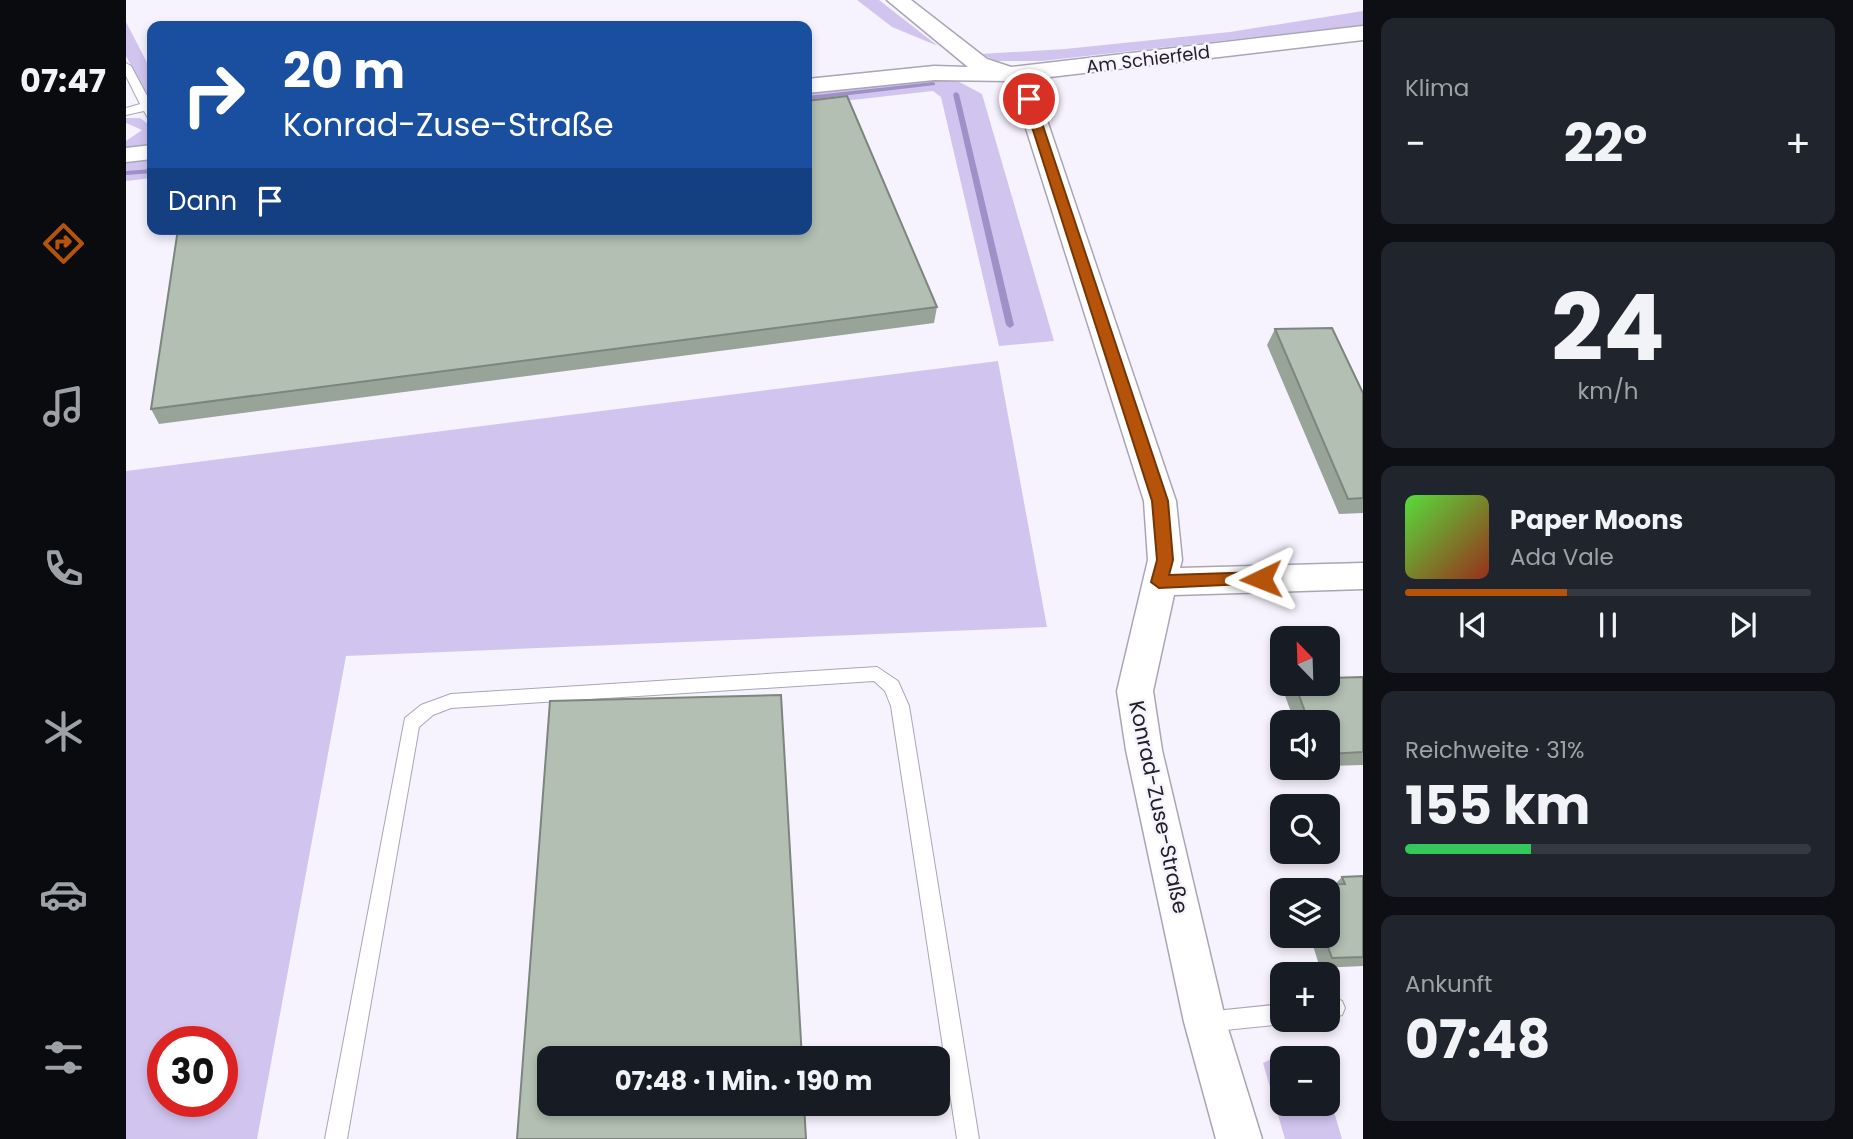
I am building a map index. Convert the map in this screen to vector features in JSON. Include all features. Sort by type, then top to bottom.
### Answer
[{"type":"street","points":[[898,0],[979,64],[1020,74]]},
{"type":"street","name":"Am Schierfeld","points":[[812,85],[934,73],[1020,74],[1363,33]]},
{"type":"street","name":"Konrad-Zuse-Straße","points":[[1020,74],[1160,501],[1165,560],[1135,691],[1144,750],[1205,1021],[1239,1139]]},
{"type":"street","points":[[126,155],[147,153]]},
{"type":"street","points":[[1159,582],[1363,576]]},
{"type":"lane","points":[[126,66],[147,105]]},
{"type":"lane","points":[[126,112],[147,111]]},
{"type":"lane","points":[[337,1139],[411,723],[427,710],[451,701],[877,674],[892,686],[900,706],[968,1139]]},
{"type":"lane","points":[[1205,1021],[1270,1015]]},
{"type":"shaded area","points":[[857,0],[879,0],[938,46],[892,27]]},
{"type":"shaded area","points":[[1363,11],[1363,25],[1042,61],[997,61],[980,54],[1065,49],[1230,32]]},
{"type":"shaded area","points":[[126,22],[147,62],[147,96],[126,56]]},
{"type":"shaded area","points":[[950,77],[982,94],[1054,341],[999,346],[941,97],[933,91],[812,104],[812,89]]},
{"type":"shaded area","points":[[126,118],[140,118],[147,123],[146,149],[126,154],[126,141],[142,130],[126,123]]},
{"type":"shaded area","points":[[147,161],[147,179],[126,181],[126,163]]},
{"type":"shaded area","points":[[998,361],[1047,627],[346,656],[257,1139],[126,1139],[126,471]]},
{"type":"shaded area","points":[[1270,1060],[1270,1087],[1263,1063]]},
{"type":"shaded area","points":[[1278,1116],[1335,1116],[1342,1139],[1285,1139]]},
{"type":"building","points":[[847,96],[937,307],[151,409],[177,235],[812,235],[812,100]]},
{"type":"building","points":[[1332,328],[1363,393],[1363,498],[1348,499],[1275,329]]},
{"type":"building","points":[[1363,677],[1363,752],[1340,753],[1340,710],[1304,710],[1299,696],[1340,696],[1340,678]]},
{"type":"building","points":[[781,695],[801,1046],[537,1046],[537,1116],[805,1116],[806,1139],[517,1139],[550,701]]},
{"type":"building","points":[[1363,876],[1363,957],[1332,958],[1328,948],[1340,948],[1340,884],[1345,884],[1342,877]]},
{"type":"waterway","points":[[812,97],[933,84]]},
{"type":"waterway","points":[[956,94],[1010,325]]},
{"type":"waterway","points":[[126,173],[147,171]]},
{"type":"route","points":[[1029,99],[1160,501],[1165,560],[1159,582],[1261,579]]}]
